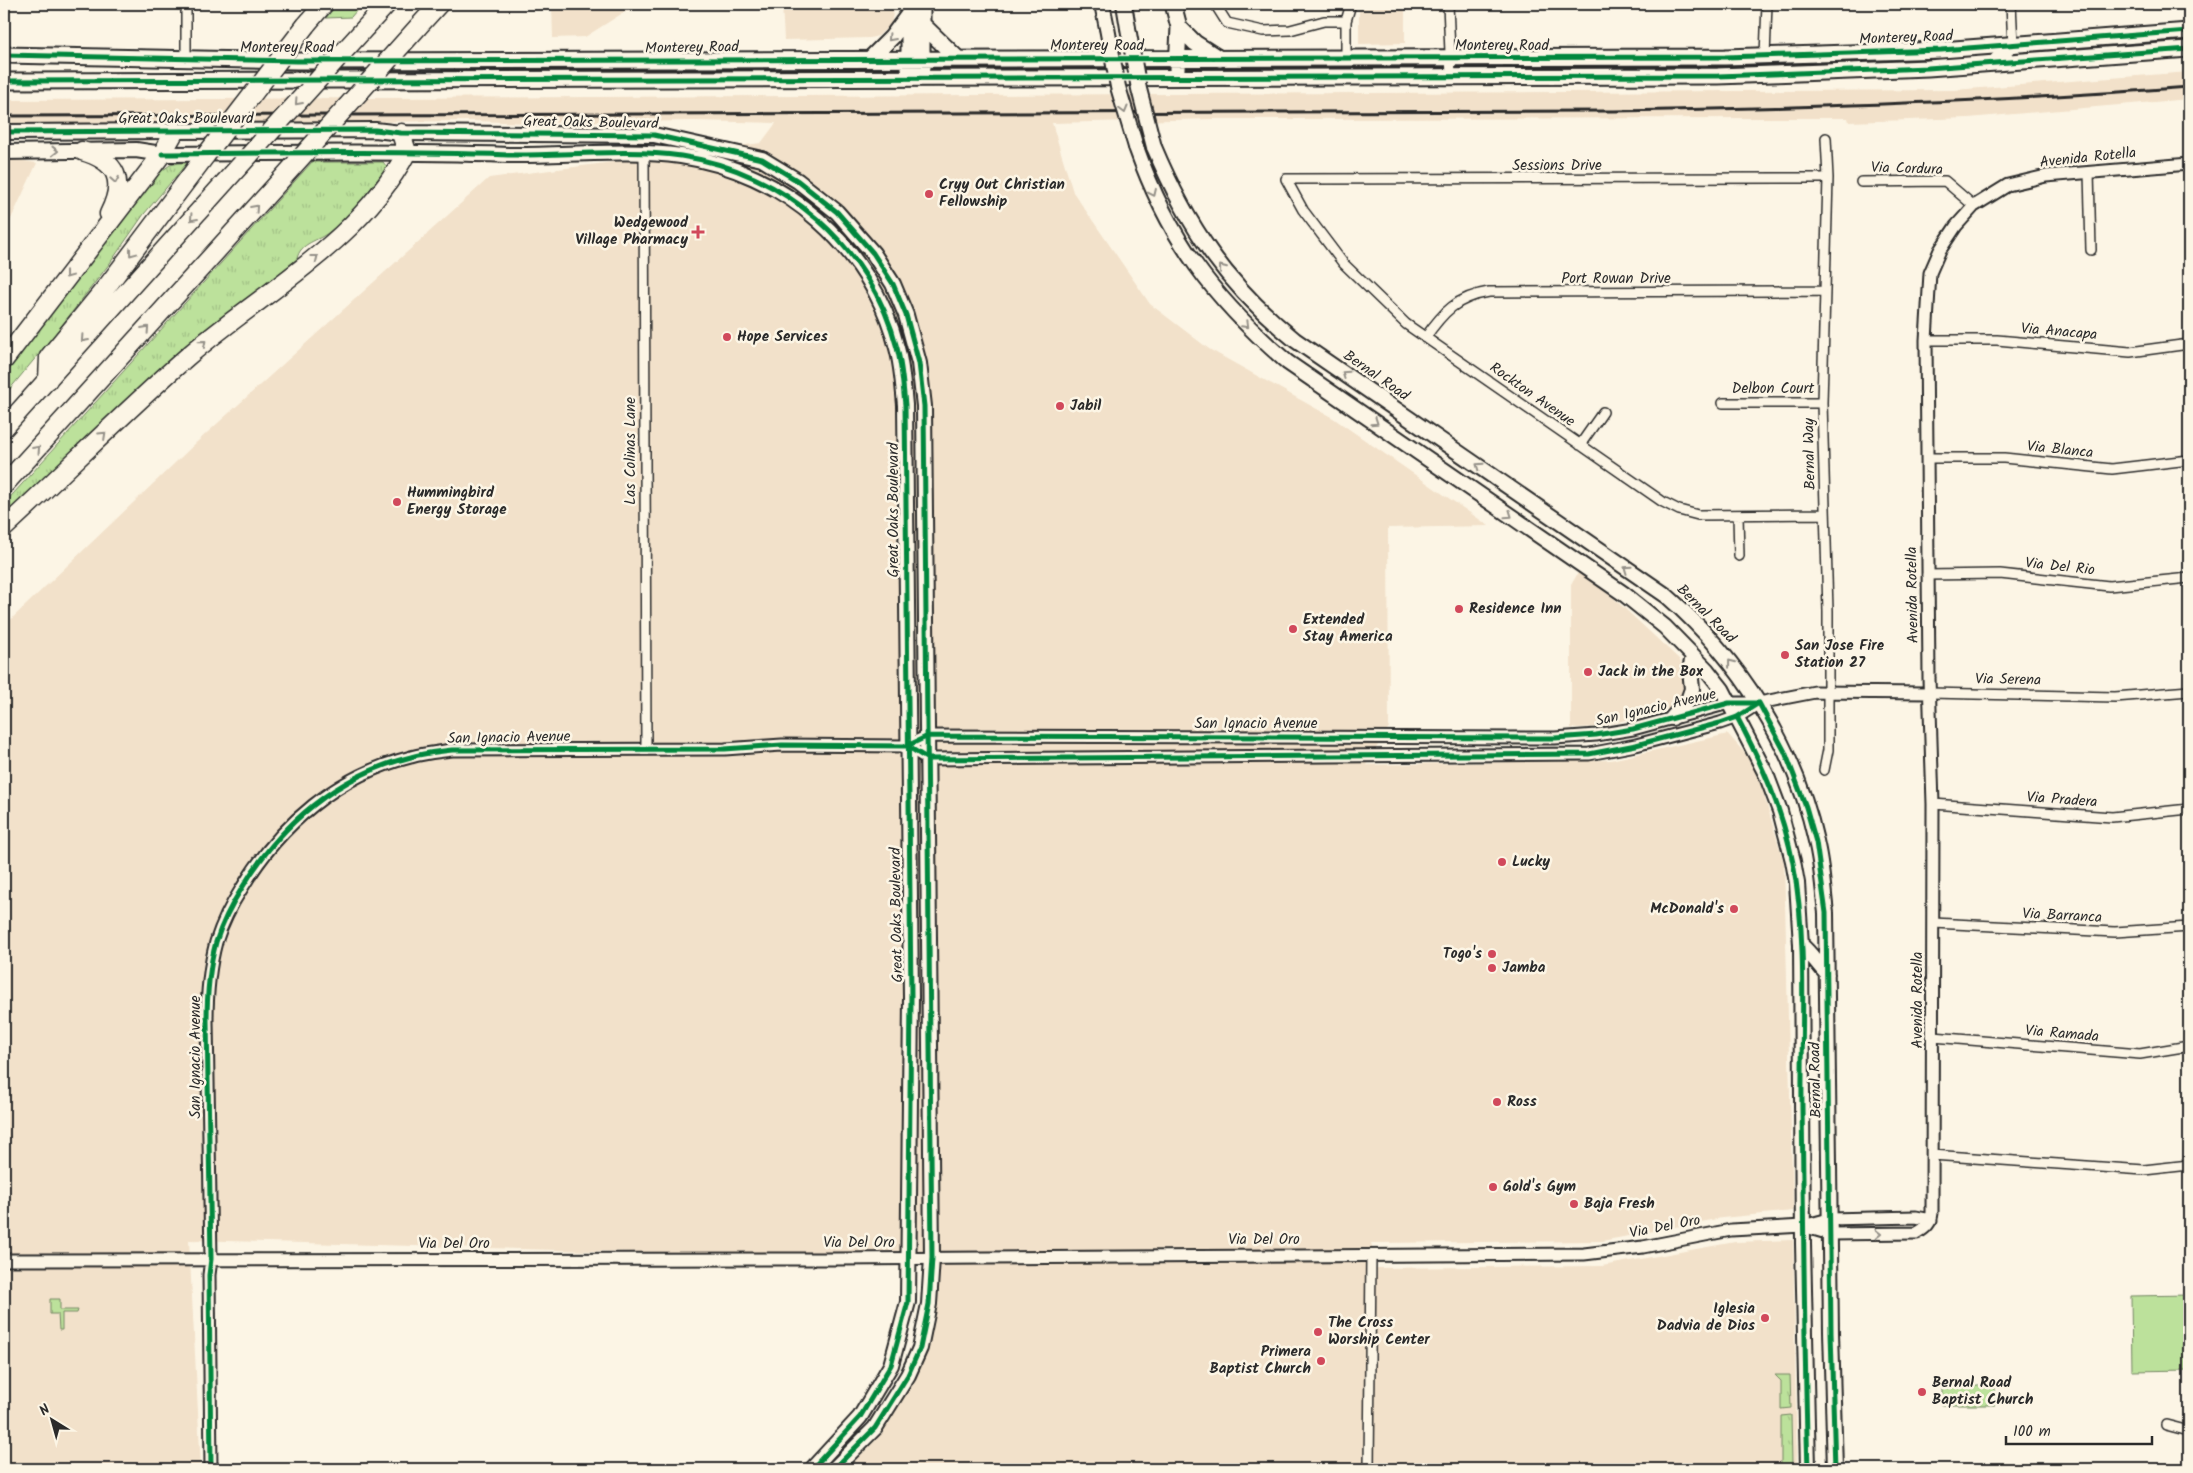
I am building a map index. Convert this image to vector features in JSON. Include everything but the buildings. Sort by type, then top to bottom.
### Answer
[{"type":"highway","points":[[48,380],[49,357],[108,285],[182,186],[324,4]]},
{"type":"highway","points":[[4,428],[387,4]]},
{"type":"highway","points":[[4,485],[439,4]]},
{"type":"highway","points":[[4,360],[162,154],[175,131]]},
{"type":"highway","points":[[4,528],[185,358],[220,329],[331,245],[391,178],[407,152],[401,133]]},
{"type":"highway","points":[[82,151],[104,160],[111,166],[117,180],[113,206],[96,239]]},
{"type":"main road","points":[[916,59],[922,24],[922,4]]},
{"type":"main road","name":"Bernal Road","points":[[1102,4],[1118,87],[1151,190],[1180,244],[1213,289],[1254,334],[1287,362],[1624,594],[1665,627],[1707,670],[1722,689],[1766,774],[1786,831],[1796,883],[1801,945],[1803,1226],[1808,1469]]},
{"type":"main road","name":"Bernal Road","points":[[1124,4],[1139,89],[1154,147],[1177,200],[1197,233],[1225,272],[1259,309],[1303,345],[1667,596],[1713,641],[1741,676],[1759,703],[1793,770],[1816,842],[1826,913],[1829,1219],[1835,1469]]},
{"type":"main road","points":[[1173,4],[1179,27],[1176,78]]},
{"type":"main road","points":[[909,9],[916,59],[916,79]]},
{"type":"main road","points":[[870,59],[892,37],[909,9]]},
{"type":"main road","points":[[922,24],[935,39],[958,59]]},
{"type":"main road","points":[[1179,27],[1192,40],[1220,59]]},
{"type":"main road","name":"Monterey Road","points":[[4,55],[186,60],[653,61],[1765,56],[2013,45],[2189,31]]},
{"type":"main road","name":"Monterey Road","points":[[4,81],[1736,76],[1847,73],[1988,65],[2189,50]]},
{"type":"main road","name":"Great Oaks Boulevard","points":[[4,132],[375,130],[401,133],[654,135],[685,140],[762,159],[798,181],[837,212],[878,261],[898,295],[912,333],[920,363],[924,406],[932,1258],[929,1304],[920,1348],[908,1375],[875,1428],[834,1469]]},
{"type":"main road","points":[[644,154],[645,149],[652,144],[677,145],[685,140]]},
{"type":"main road","name":"Great Oaks Boulevard","points":[[4,152],[136,150],[162,154],[407,152],[536,155],[679,155],[732,168],[769,184],[814,215],[844,246],[858,264],[880,302],[897,348],[905,402],[911,997],[910,1258],[908,1302],[891,1365],[860,1417],[812,1469]]},
{"type":"main road","points":[[906,512],[925,512]]},
{"type":"main road","points":[[1672,718],[1688,700],[1692,689],[1690,669],[1693,657]]},
{"type":"main road","points":[[1801,945],[1808,950],[1815,962],[1827,974]]},
{"type":"main road","points":[[911,997],[930,1005]]},
{"type":"street","points":[[186,4],[186,60]]},
{"type":"street","points":[[1215,4],[1227,23],[1263,30],[1290,30],[1324,21],[1346,21]]},
{"type":"street","points":[[1346,58],[1346,21],[1351,4]]},
{"type":"street","points":[[1448,4],[1451,77]]},
{"type":"street","points":[[1765,56],[1767,4]]},
{"type":"street","points":[[1988,65],[1997,56],[2006,54],[2013,45],[2011,4]]},
{"type":"street","name":"Bernal Way","points":[[1824,770],[1828,750],[1826,690],[1828,611],[1822,403],[1828,178],[1826,138]]},
{"type":"street","name":"Las Colinas Lane","points":[[644,154],[646,749]]},
{"type":"street","name":"Avenida Rotella","points":[[1931,1220],[1933,804],[1928,575],[1926,340],[1930,273],[1940,250],[1956,226],[1974,206],[2008,185],[2046,176],[2189,164]]},
{"type":"street","points":[[2089,172],[2091,250]]},
{"type":"street","name":"Sessions Drive","points":[[1286,179],[1828,178]]},
{"type":"street","name":"Rockton Avenue","points":[[1286,179],[1303,210],[1343,263],[1406,324],[1663,502],[1679,510],[1698,515],[1825,514]]},
{"type":"street","name":"Via Cordura","points":[[1860,182],[1945,181],[1974,206]]},
{"type":"street","name":"Port Rowan Drive","points":[[1425,338],[1436,322],[1452,306],[1472,295],[1489,292],[1825,291]]},
{"type":"street","name":"Via Anacapa","points":[[1926,340],[1997,340],[2130,352],[2189,344]]},
{"type":"street","name":"Delbon Court","points":[[1723,403],[1822,403]]},
{"type":"street","points":[[1580,445],[1603,412]]},
{"type":"street","name":"Via Blanca","points":[[1927,458],[2004,458],[2112,469],[2189,460]]},
{"type":"street","points":[[1738,515],[1739,556]]},
{"type":"street","name":"Via Del Rio","points":[[1928,575],[2000,574],[2109,586],[2189,578]]},
{"type":"street","name":"San Ignacio Avenue","points":[[211,1469],[208,986],[216,942],[229,908],[264,852],[287,827],[339,786],[369,771],[411,757],[452,750],[725,749],[782,745],[907,746],[928,736],[1555,738],[1596,735],[1633,729],[1729,703],[1759,703],[1826,690]]},
{"type":"street","name":"Via Serena","points":[[1826,690],[2115,697],[2189,691]]},
{"type":"street","name":"San Ignacio Avenue","points":[[928,759],[1598,753],[1655,740],[1737,717],[1759,703]]},
{"type":"street","points":[[1443,755],[1448,737]]},
{"type":"street","points":[[907,746],[928,759]]},
{"type":"street","name":"Via Pradera","points":[[1933,804],[2112,817],[2189,809]]},
{"type":"street","name":"Via Barranca","points":[[1933,923],[2115,932],[2189,927]]},
{"type":"street","name":"Via Ramada","points":[[1932,1037],[2140,1054],[2189,1046]]},
{"type":"street","points":[[1932,1155],[2144,1170],[2189,1165]]},
{"type":"street","name":"Via Del Oro","points":[[4,1260],[1515,1255],[1608,1252],[1731,1230],[1803,1226],[1829,1219],[1916,1217],[1931,1220],[1925,1228],[1917,1233],[1830,1234],[1803,1226]]},
{"type":"street","points":[[1369,1469],[1370,1254]]},
{"type":"street","points":[[2166,1425],[2189,1431]]},
{"type":"shaded area","points":[[552,4],[637,4],[585,37],[553,38]]},
{"type":"shaded area","points":[[782,4],[895,4],[891,24],[878,36],[870,38],[784,40]]},
{"type":"shaded area","points":[[1359,4],[1405,4],[1405,43],[1359,44]]},
{"type":"shaded area","points":[[2189,72],[2189,99],[1968,118],[1849,122],[1848,118],[1213,119],[1052,123],[1073,192],[1150,304],[1209,349],[1333,418],[1489,526],[1388,528],[1389,727],[1366,765],[1611,760],[1728,734],[1755,765],[1784,863],[1793,1211],[1722,1218],[1602,1241],[1371,1243],[1376,1268],[1602,1266],[1735,1242],[1793,1240],[1797,1469],[845,1469],[889,1423],[921,1360],[939,1264],[926,1260],[189,1240],[201,1469],[4,1469],[4,626],[198,441],[489,178],[761,143],[776,123],[695,121],[530,123],[475,121],[4,124],[4,100],[1954,90]]},
{"type":"shaded area","points":[[4,158],[37,163],[4,234]]},
{"type":"shaded area","points":[[1578,573],[1608,593],[1679,659],[1692,681],[1685,698],[1672,708],[1598,727],[1571,728],[1571,585]]},
{"type":"green space","points":[[337,4],[362,4],[351,17],[326,18]]},
{"type":"green space","points":[[312,162],[383,162],[387,167],[345,218],[325,235],[306,245],[299,253],[297,259],[189,345],[4,525],[4,504]]},
{"type":"green space","points":[[187,163],[144,214],[110,263],[4,396],[4,376],[156,175],[170,165]]},
{"type":"green space","points":[[2189,1295],[2189,1370],[2132,1371],[2131,1296]]},
{"type":"green space","points":[[50,1299],[60,1299],[60,1310],[78,1310],[77,1313],[62,1313],[62,1330],[59,1330],[58,1314],[50,1314]]},
{"type":"green space","points":[[1775,1375],[1790,1375],[1791,1408],[1781,1409],[1781,1381]]},
{"type":"green space","points":[[1942,1386],[1995,1386],[1995,1405],[1942,1405]]},
{"type":"green space","points":[[1791,1415],[1792,1463],[1790,1469],[1741,1469],[1741,1465],[1781,1465],[1781,1416]]},
{"type":"railway","points":[[4,116],[1614,111],[1902,104],[2046,97],[2189,87]]},
{"type":"cycle path","points":[[4,55],[297,61],[1725,57],[1941,50],[2189,31]]},
{"type":"cycle path","points":[[4,81],[1718,76],[1928,68],[2189,49]]},
{"type":"cycle path","points":[[4,132],[375,130],[401,133],[654,135],[762,159],[798,181],[837,212],[873,253],[893,284],[906,315],[919,363],[924,406],[932,1258],[929,1304],[920,1348],[908,1375],[875,1428],[834,1469]]},
{"type":"cycle path","points":[[162,154],[378,153],[529,155],[617,152],[681,156],[718,164],[754,178],[787,196],[818,219],[844,246],[867,277],[884,311],[899,355],[905,405],[911,997],[908,1302],[891,1365],[860,1417],[812,1469]]},
{"type":"cycle path","points":[[211,1469],[209,1275],[211,1259],[207,1001],[216,942],[234,901],[257,865],[274,843],[313,805],[335,789],[359,776],[384,765],[411,757],[452,750],[725,749],[782,745],[907,746],[928,736],[1555,738],[1596,735],[1633,729],[1729,703],[1759,703]]},
{"type":"cycle path","points":[[1759,703],[1785,752],[1806,807],[1816,842],[1826,913],[1831,1332],[1835,1469]]},
{"type":"cycle path","points":[[907,746],[928,759],[1589,754],[1636,745],[1720,723],[1737,717],[1759,703]]},
{"type":"cycle path","points":[[1737,717],[1763,770],[1784,825],[1793,863],[1801,923],[1808,1469]]},
{"type":"place","name":"Cryy Out Christian Fellowship","points":[[929,194]]},
{"type":"place","name":"Wedgewood Village Pharmacy","points":[[698,232]]},
{"type":"place","name":"Hope Services","points":[[727,337]]},
{"type":"place","name":"Jabil","points":[[1060,406]]},
{"type":"place","name":"Hummingbird Energy Storage","points":[[397,502]]},
{"type":"place","name":"Residence Inn","points":[[1459,609]]},
{"type":"place","name":"Extended Stay America","points":[[1293,629]]},
{"type":"place","name":"San Jose Fire Station 27","points":[[1785,655]]},
{"type":"place","name":"Jack in the Box","points":[[1588,672]]},
{"type":"place","name":"Lucky","points":[[1502,862]]},
{"type":"place","name":"McDonald's","points":[[1734,909]]},
{"type":"place","name":"Togo's","points":[[1492,954]]},
{"type":"place","name":"Jamba","points":[[1492,968]]},
{"type":"place","name":"Ross","points":[[1497,1102]]},
{"type":"place","name":"Gold's Gym","points":[[1493,1187]]},
{"type":"place","name":"Baja Fresh","points":[[1574,1204]]},
{"type":"place","name":"Iglesia Dadvia de Dios","points":[[1765,1318]]},
{"type":"place","name":"The Cross Worship Center","points":[[1318,1332]]},
{"type":"place","name":"Primera Baptist Church","points":[[1321,1361]]},
{"type":"place","name":"Bernal Road Baptist Church","points":[[1922,1392]]}]
